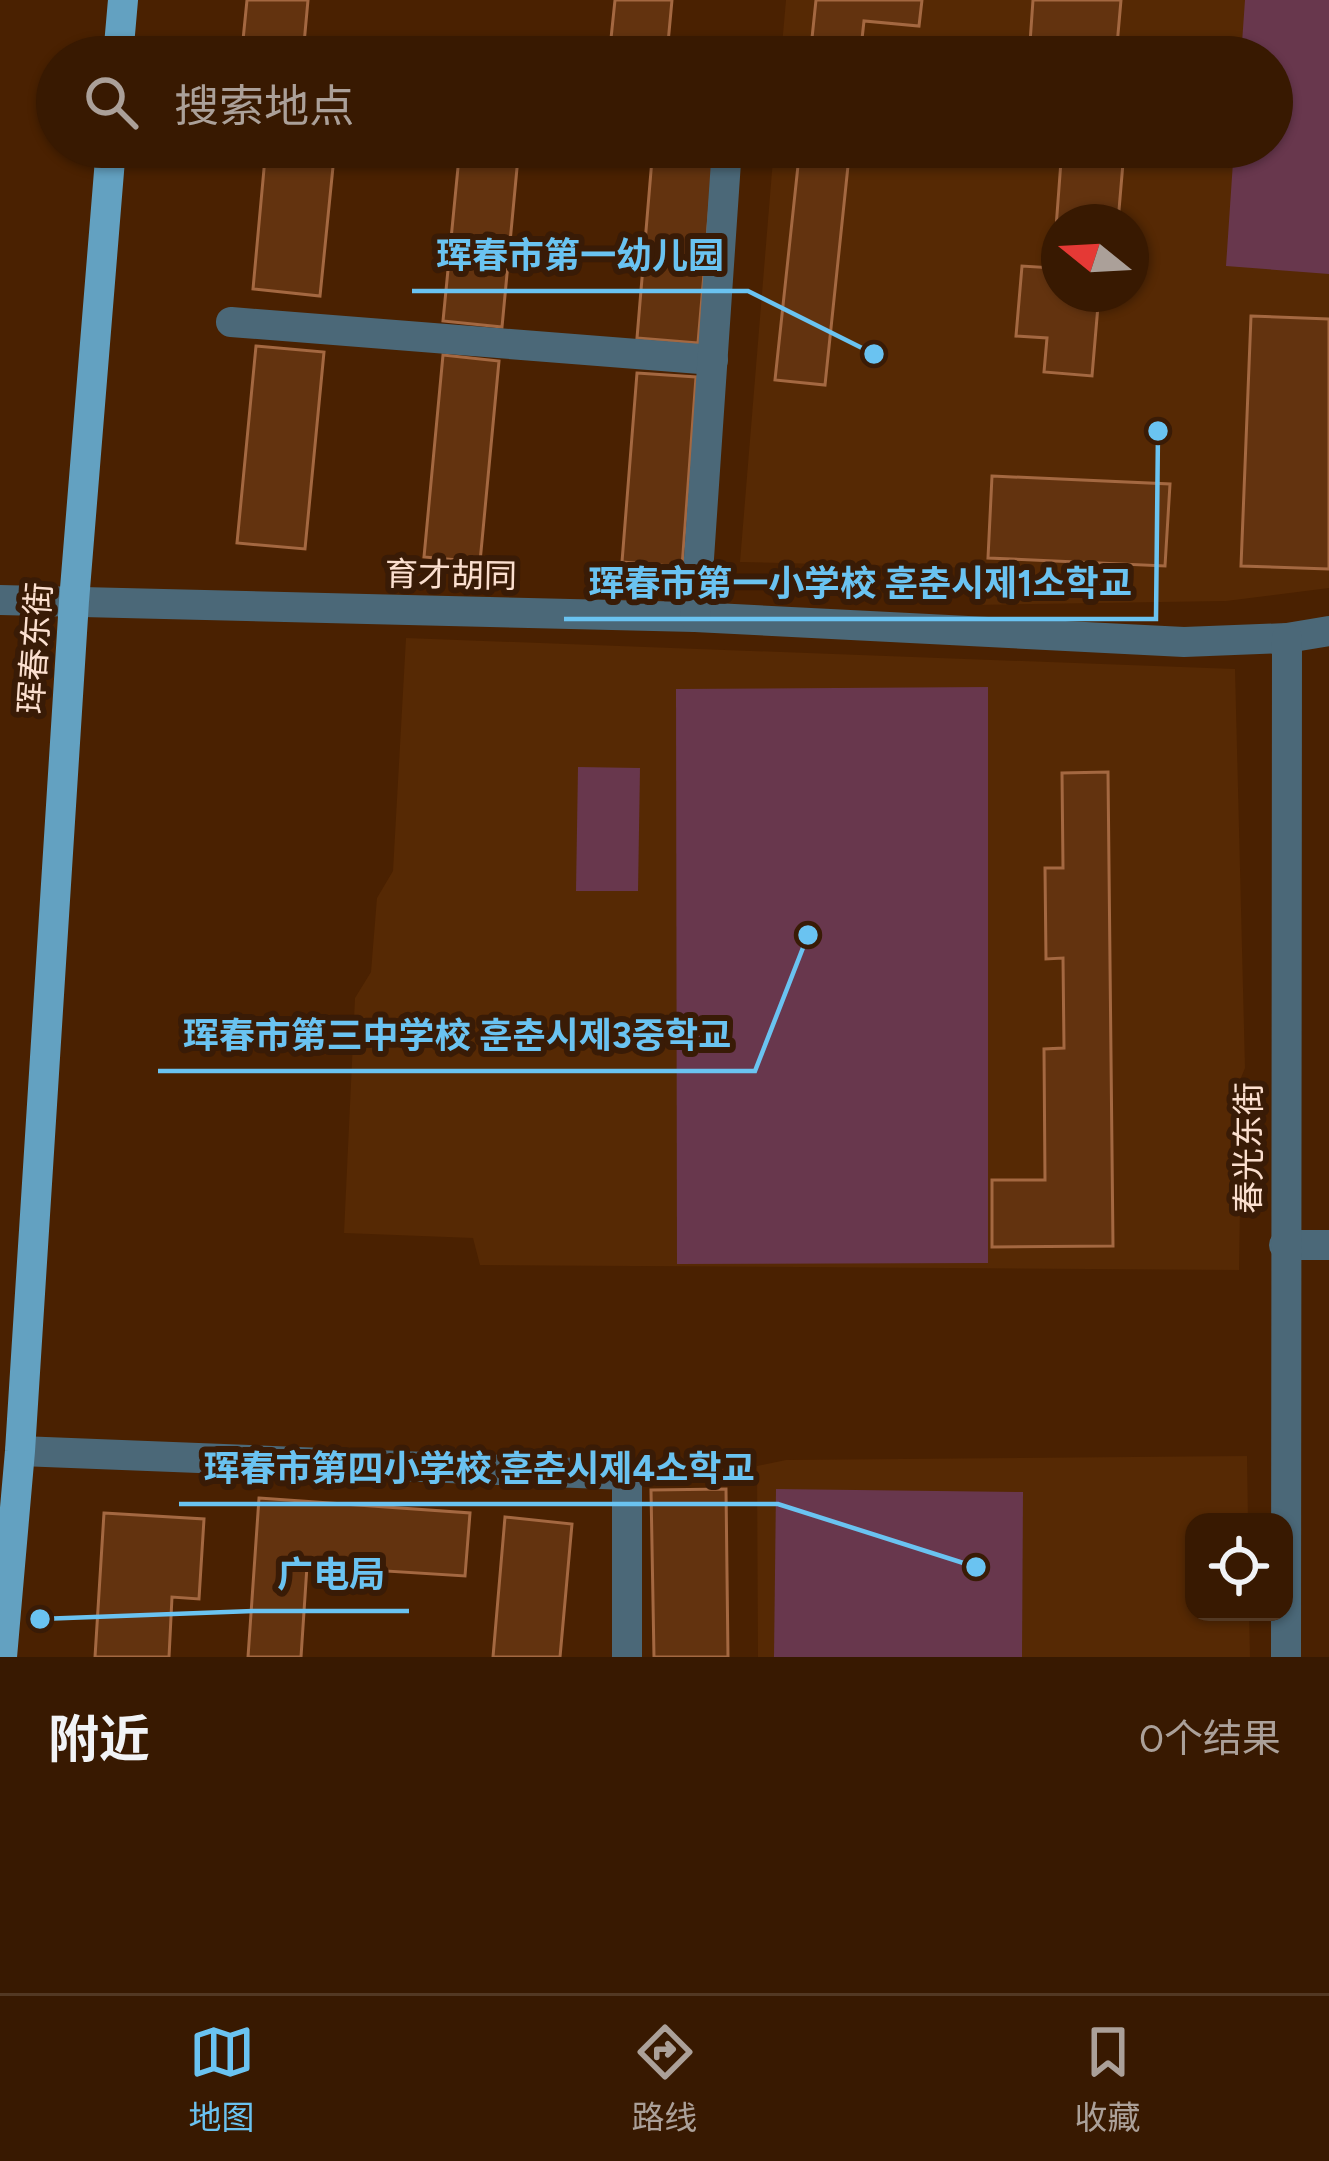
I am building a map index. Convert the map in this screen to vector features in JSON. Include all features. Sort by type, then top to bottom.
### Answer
[{"type":"main road","points":[[120,36],[123,0]]},
{"type":"main road","name":"珲春东街","points":[[2,1657],[20,1450],[74,601],[109,168]]},
{"type":"street","points":[[695,617],[726,168]]},
{"type":"street","points":[[231,322],[712,360]]},
{"type":"street","name":"育才胡同","points":[[0,600],[695,617],[1184,642],[1287,638],[1329,631]]},
{"type":"street","name":"春光东街","points":[[1286,1657],[1287,638]]},
{"type":"street","points":[[1284,1245],[1329,1245]]},
{"type":"street","points":[[20,1450],[626,1474],[627,1657]]},
{"type":"shaded area","points":[[786,0],[1329,0],[1329,588],[1226,601],[974,605],[976,568],[740,562],[772,168],[1293,168],[1293,36],[783,36]]},
{"type":"shaded area","points":[[1245,0],[1329,0],[1329,274],[1226,266],[1233,168],[1293,168],[1293,36],[1242,36]]},
{"type":"shaded area","points":[[406,638],[1235,669],[1245,1068],[1236,1090],[1235,1134],[1241,1141],[1239,1270],[480,1265],[473,1238],[344,1233],[355,998],[371,972],[377,898],[393,871]]},
{"type":"shaded area","points":[[988,687],[988,1263],[677,1264],[676,689]]},
{"type":"shaded area","points":[[578,767],[640,768],[638,891],[576,891]]},
{"type":"shaded area","points":[[1247,1456],[1248,1513],[1185,1513],[1185,1621],[1249,1621],[1250,1657],[758,1657],[757,1466],[786,1460]]},
{"type":"shaded area","points":[[776,1489],[1023,1492],[1022,1657],[774,1657]]},
{"type":"building","points":[[247,0],[308,0],[305,36],[243,36]]},
{"type":"building","points":[[615,0],[672,0],[669,36],[611,36]]},
{"type":"building","points":[[816,0],[922,0],[919,26],[864,21],[862,36],[812,36]]},
{"type":"building","points":[[1033,0],[1121,0],[1118,36],[1030,36]]},
{"type":"building","points":[[264,168],[333,168],[320,296],[253,289]]},
{"type":"building","points":[[458,168],[517,168],[502,327],[443,321]]},
{"type":"building","points":[[651,168],[713,168],[698,343],[637,338]]},
{"type":"building","points":[[798,168],[848,168],[825,385],[775,380]]},
{"type":"building","points":[[1060,168],[1123,168],[1120,204],[1058,204]]},
{"type":"building","points":[[1022,266],[1041,267],[1041,312],[1097,312],[1092,376],[1044,372],[1047,338],[1016,336]]},
{"type":"building","points":[[1251,316],[1329,319],[1329,569],[1241,566]]},
{"type":"building","points":[[256,346],[324,352],[305,549],[237,543]]},
{"type":"building","points":[[443,355],[499,361],[480,562],[424,557]]},
{"type":"building","points":[[637,373],[696,377],[682,567],[622,562]]},
{"type":"building","points":[[992,476],[1170,484],[1165,566],[988,558]]},
{"type":"building","points":[[1108,772],[1113,1246],[992,1247],[992,1180],[1045,1180],[1044,1049],[1064,1048],[1063,958],[1046,959],[1045,868],[1063,868],[1062,773]]},
{"type":"building","points":[[726,1489],[728,1657],[654,1657],[651,1490]]},
{"type":"building","points":[[259,1498],[470,1513],[465,1576],[307,1566],[301,1657],[248,1657]]},
{"type":"building","points":[[104,1513],[204,1519],[199,1599],[172,1597],[169,1657],[95,1657]]},
{"type":"building","points":[[505,1517],[572,1524],[560,1657],[493,1657]]},
{"type":"place","name":"珲春市第一幼儿园","points":[[874,354]]},
{"type":"place","name":"珲春市第一小学校 훈춘시제1소학교","points":[[1158,431]]},
{"type":"place","name":"珲春市第三中学校 훈춘시제3중학교","points":[[808,935]]},
{"type":"place","name":"珲春市第四小学校 훈춘시제4소학교","points":[[976,1567]]},
{"type":"place","name":"广电局","points":[[40,1619]]}]
